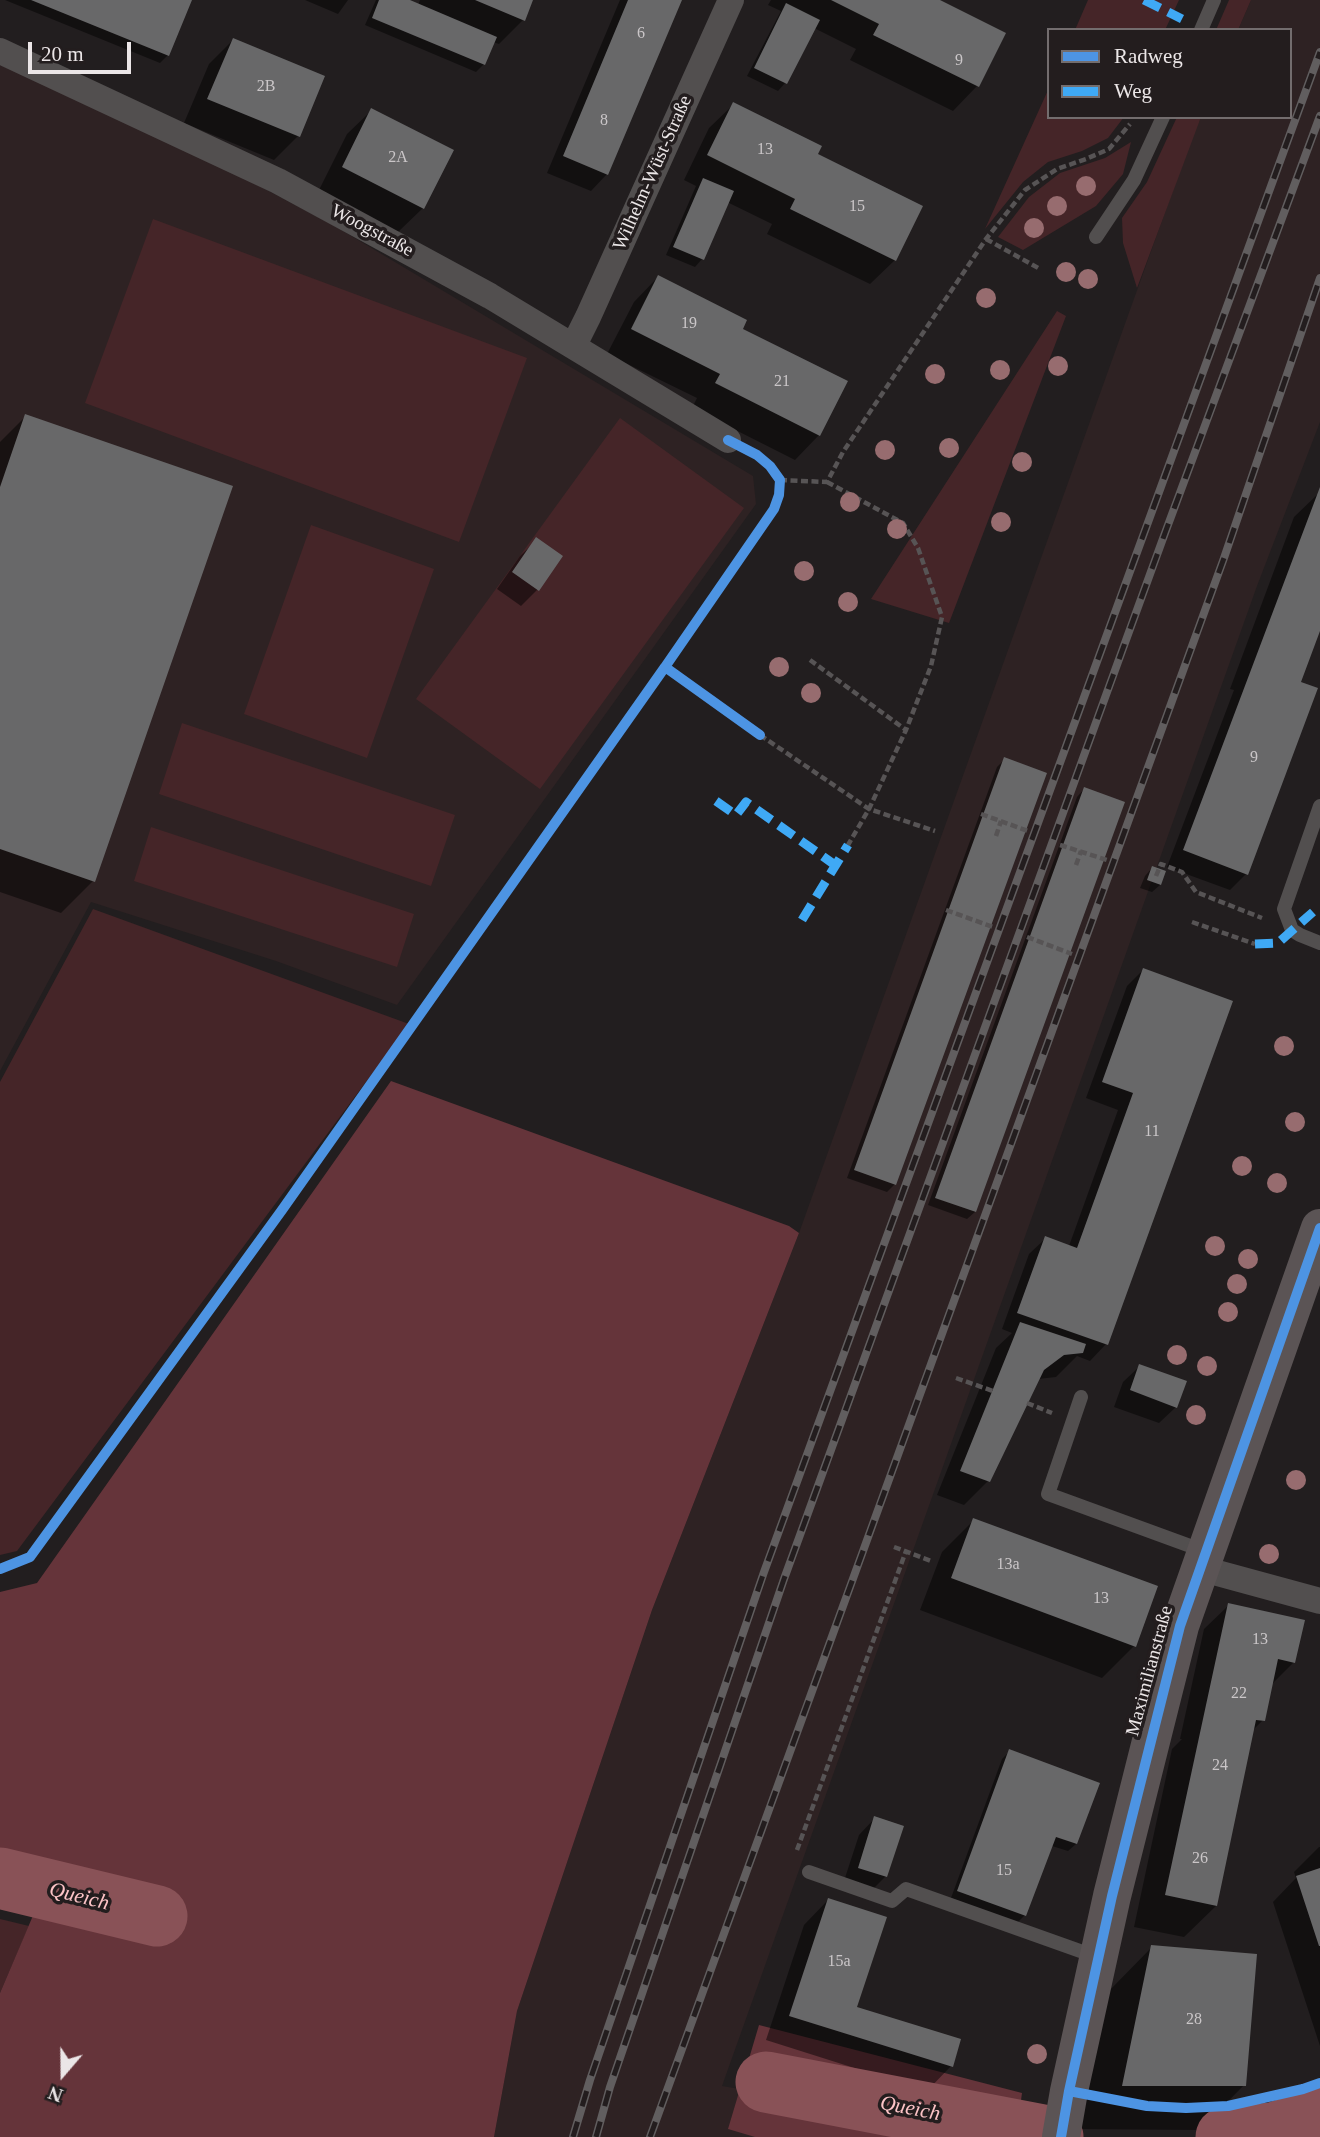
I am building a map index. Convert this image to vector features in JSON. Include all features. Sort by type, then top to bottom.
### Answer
[{"type":"street","name":"Wilhelm-Wüst-Straße","points":[[573,345],[589,317],[732,0]]},
{"type":"street","name":"Woogstraße","points":[[0,51],[278,181],[479,290],[728,440]]},
{"type":"street","name":"Maximilianstraße","points":[[1061,2137],[1099,1958],[1165,1677],[1201,1559],[1318,1237]]},
{"type":"street","points":[[1201,1559],[1320,1601]]},
{"type":"lane","points":[[1202,28],[1214,0]]},
{"type":"lane","points":[[1096,237],[1134,180],[1162,119]]},
{"type":"lane","points":[[1320,807],[1284,909],[1293,930],[1320,943]]},
{"type":"lane","points":[[1081,1397],[1048,1494],[1201,1559]]},
{"type":"lane","points":[[809,1872],[892,1901],[906,1889],[1099,1958]]},
{"type":"path","points":[[827,482],[843,452],[986,239],[1025,190],[1057,169],[1109,149],[1128,128],[1132,119]]},
{"type":"path","points":[[986,239],[1040,269]]},
{"type":"path","points":[[665,667],[774,509],[779,495],[780,480],[770,466],[757,455],[728,440]]},
{"type":"path","points":[[780,480],[827,482],[903,523],[918,548],[942,617],[931,666],[906,730],[869,809],[848,845]]},
{"type":"path","points":[[810,660],[906,730]]},
{"type":"path","points":[[760,735],[869,809],[935,831]]},
{"type":"path","points":[[981,814],[1028,831]]},
{"type":"path","points":[[996,836],[1001,821]]},
{"type":"path","points":[[1060,845],[1107,860]]},
{"type":"path","points":[[1076,865],[1081,851]]},
{"type":"path","points":[[1156,876],[1161,864],[1182,872],[1196,892],[1293,930]]},
{"type":"path","points":[[946,910],[993,927]]},
{"type":"path","points":[[1192,922],[1255,944]]},
{"type":"path","points":[[1027,937],[1072,954]]},
{"type":"path","points":[[956,1378],[993,1391]]},
{"type":"path","points":[[894,1547],[931,1561]]},
{"type":"path","points":[[809,1872],[791,1866],[906,1551]]},
{"type":"shaded area","points":[[1088,0],[1179,0],[1166,28],[1076,28]]},
{"type":"shaded area","points":[[1229,0],[1251,0],[1239,28],[1217,28]]},
{"type":"shaded area","points":[[1251,0],[1320,0],[1320,422],[1257,586],[722,2086],[1023,2137],[494,2137],[517,2011],[652,1610],[799,1233],[1192,137],[1200,119],[1292,119],[1292,28],[1239,28]]},
{"type":"shaded area","points":[[0,65],[131,118],[333,225],[753,476],[756,504],[397,1005],[276,961],[91,902],[0,1071]]},
{"type":"shaded area","points":[[1047,92],[1047,119],[1122,119],[1108,138],[1082,151],[1048,162],[1023,182],[985,229]]},
{"type":"shaded area","points":[[1176,119],[1200,119],[1137,288],[1123,243],[1122,218],[1147,182]]},
{"type":"shaded area","points":[[1131,142],[1123,174],[1096,206],[1023,250],[998,237],[1029,197],[1060,173],[1105,158]]},
{"type":"shaded area","points":[[153,219],[527,358],[459,542],[85,403]]},
{"type":"shaded area","points":[[1057,311],[1066,316],[949,623],[871,599]]},
{"type":"shaded area","points":[[620,418],[744,508],[540,789],[416,699]]},
{"type":"shaded area","points":[[311,525],[434,569],[367,758],[244,714]]},
{"type":"shaded area","points":[[182,723],[455,815],[431,886],[159,794]]},
{"type":"shaded area","points":[[151,827],[414,914],[397,967],[134,881]]},
{"type":"shaded area","points":[[93,909],[409,1024],[17,1551],[0,1555],[0,1082]]},
{"type":"shaded area","points":[[391,1081],[789,1226],[799,1233],[652,1610],[517,2011],[494,2137],[0,2137],[0,1993],[49,1878],[0,1866],[0,1592],[37,1583]]},
{"type":"shaded area","points":[[0,1919],[29,1926],[0,1993]]},
{"type":"shaded area","points":[[759,2025],[1022,2093],[1016,2137],[755,2137],[728,2129]]},
{"type":"building","points":[[31,0],[192,0],[169,56]]},
{"type":"building","points":[[379,0],[410,0],[497,37],[485,65],[372,18]]},
{"type":"building","points":[[475,0],[533,0],[525,21]]},
{"type":"building","points":[[628,0],[682,0],[608,175],[563,156]]},
{"type":"building","points":[[831,0],[940,0],[1006,33],[979,87],[873,35],[879,24]]},
{"type":"building","points":[[786,3],[820,20],[787,84],[754,68]]},
{"type":"building","points":[[233,38],[325,76],[300,137],[207,99]]},
{"type":"building","points":[[733,102],[822,146],[818,154],[923,206],[896,261],[790,209],[795,199],[707,155]]},
{"type":"building","points":[[371,108],[454,150],[424,209],[342,167]]},
{"type":"building","points":[[703,178],[734,191],[704,260],[673,247]]},
{"type":"building","points":[[658,275],[747,320],[743,329],[848,381],[820,436],[715,383],[720,374],[631,329]]},
{"type":"building","points":[[25,414],[233,486],[95,882],[0,849],[0,487]]},
{"type":"building","points":[[1320,487],[1320,631],[1301,682],[1318,688],[1248,875],[1183,850]]},
{"type":"building","points":[[536,537],[563,556],[539,591],[512,572]]},
{"type":"building","points":[[1004,757],[1047,773],[896,1185],[854,1170]]},
{"type":"building","points":[[1084,787],[1125,802],[976,1212],[935,1198]]},
{"type":"building","points":[[1152,866],[1166,871],[1161,885],[1147,880]]},
{"type":"building","points":[[1143,968],[1233,1001],[1108,1345],[1017,1313],[1045,1236],[1077,1248],[1133,1093],[1102,1082]]},
{"type":"building","points":[[1020,1322],[1086,1344],[1083,1353],[1064,1355],[1044,1370],[990,1482],[960,1471]]},
{"type":"building","points":[[1139,1364],[1187,1381],[1177,1408],[1130,1390]]},
{"type":"building","points":[[973,1518],[1158,1586],[1136,1647],[951,1578]]},
{"type":"building","points":[[1228,1603],[1305,1620],[1295,1663],[1278,1659],[1265,1721],[1256,1720],[1217,1906],[1165,1895]]},
{"type":"building","points":[[1009,1749],[1100,1783],[1077,1844],[1056,1837],[1026,1916],[957,1891]]},
{"type":"building","points":[[874,1816],[904,1826],[887,1877],[858,1868]]},
{"type":"building","points":[[1320,1868],[1320,1946],[1319,1946],[1296,1876]]},
{"type":"building","points":[[828,1898],[887,1917],[857,2007],[961,2039],[953,2067],[789,2016]]},
{"type":"building","points":[[1151,1945],[1257,1954],[1246,2086],[1122,2086]]},
{"type":"waterway","name":"Queich","points":[[0,1878],[157,1916]]},
{"type":"waterway","name":"Queich","points":[[766,2082],[1053,2137]]},
{"type":"waterway","name":"Queich","points":[[1226,2137],[1273,2133],[1320,2117]]},
{"type":"railway","points":[[573,2137],[590,2080],[764,1572],[1320,52]]},
{"type":"railway","points":[[596,2137],[610,2087],[784,1579],[1320,116]]},
{"type":"railway","points":[[650,2137],[1224,558],[1320,278]]},
{"type":"marked path","points":[[1144,0],[1182,19]]},
{"type":"marked path","points":[[716,801],[736,815],[746,802],[835,865]]},
{"type":"marked path","points":[[802,920],[848,845]]},
{"type":"marked path","points":[[1255,944],[1278,943],[1313,912]]},
{"type":"cycle path","points":[[665,667],[774,509],[779,495],[780,480],[770,466],[757,455],[728,440]]},
{"type":"cycle path","points":[[0,1569],[30,1557],[282,1210],[665,667],[760,735]]},
{"type":"cycle path","points":[[1061,2137],[1112,1896],[1180,1626],[1320,1228]]},
{"type":"cycle path","points":[[1069,2091],[1147,2106],[1186,2108],[1228,2106],[1320,2083]]}]
